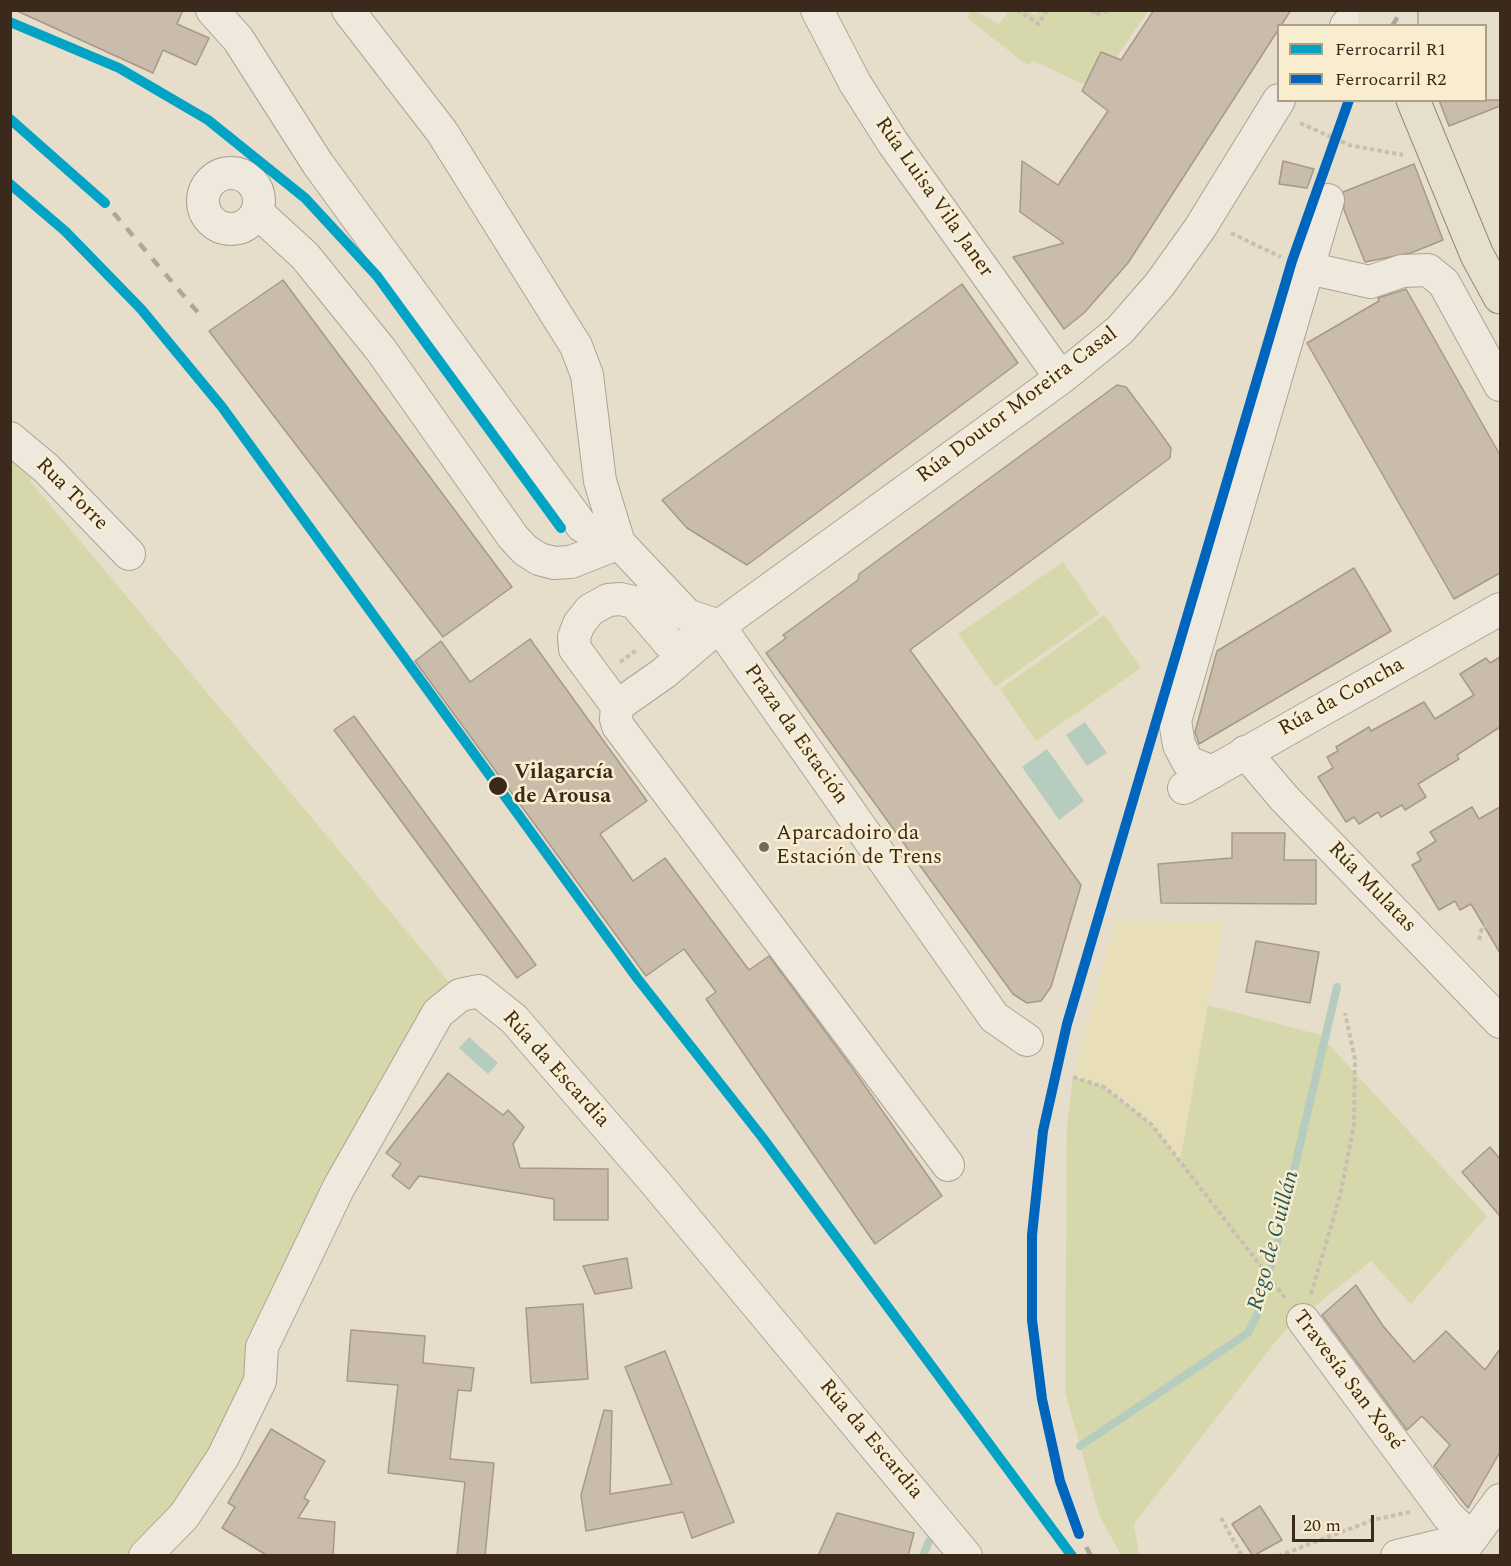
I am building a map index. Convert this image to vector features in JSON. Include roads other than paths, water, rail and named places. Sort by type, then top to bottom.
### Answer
[{"type":"main road","points":[[1414,102],[1477,255],[1500,297]]},
{"type":"street","points":[[212,10],[238,39],[318,164],[582,526],[619,543],[707,635],[679,646],[669,643],[634,602],[620,599],[608,600],[590,610],[576,630],[575,649],[617,706],[618,726],[948,1165]]},
{"type":"street","points":[[348,10],[442,132],[576,346],[587,375],[600,481],[619,543]]},
{"type":"street","name":"Rúa Luisa Vila Janer","points":[[817,10],[855,83],[893,143],[1061,378]]},
{"type":"street","points":[[1326,24],[1332,10]]},
{"type":"street","points":[[1348,24],[1360,10]]},
{"type":"street","name":"Rúa Doutor Moreira Casal","points":[[617,706],[664,673],[707,635],[1061,378],[1120,330],[1160,284],[1200,228],[1278,102]]},
{"type":"street","points":[[1213,772],[1188,762],[1179,745],[1175,722],[1328,200]]},
{"type":"street","points":[[257,212],[305,256],[374,342],[513,537],[525,550],[539,559],[554,563],[571,562],[619,543]]},
{"type":"street","points":[[1444,283],[1456,266],[1477,255]]},
{"type":"street","points":[[1308,268],[1370,282],[1402,271],[1428,270],[1444,283],[1500,385]]},
{"type":"street","name":"Rua Torre","points":[[10,438],[68,490],[129,554]]},
{"type":"street","name":"Rúa da Concha","points":[[1184,788],[1500,609]]},
{"type":"street","name":"Praza da Estación","points":[[707,635],[994,1017],[1027,1040]]},
{"type":"street","name":"Rúa Mulatas","points":[[1245,752],[1284,798],[1500,1022]]},
{"type":"street","name":"Rúa da Escardia","points":[[145,1556],[184,1516],[223,1457],[260,1381],[262,1347],[339,1187],[438,1013],[460,995],[479,991],[514,1019],[654,1181],[966,1556]]},
{"type":"street","name":"Travesía San Xosé","points":[[1303,1320],[1449,1516],[1465,1547]]},
{"type":"street","points":[[1397,1556],[1465,1547],[1500,1500]]},
{"type":"waterway","name":"Rego de Guillán","points":[[1080,1446],[1248,1333],[1257,1315],[1274,1255],[1337,987]]},
{"type":"waterway","name":"Rego de Guillán","points":[[923,1556],[929,1541]]},
{"type":"railway","points":[[1393,24],[1402,10]]},
{"type":"railway","points":[[10,22],[119,68],[208,120],[305,198],[377,276],[561,528]]},
{"type":"railway","points":[[1091,1556],[1079,1533],[1060,1481],[1042,1399],[1032,1320],[1032,1235],[1043,1131],[1067,1024],[1292,261],[1348,102]]},
{"type":"railway","points":[[10,119],[101,198],[200,315]]},
{"type":"railway","points":[[10,184],[65,231],[141,309],[222,407],[637,978],[762,1137],[1072,1556]]},
{"type":"rail line","name":"R1","points":[[10,22],[119,68],[208,120],[305,198],[377,276],[561,528]]},
{"type":"rail line","name":"R2","points":[[1079,1534],[1060,1481],[1042,1399],[1032,1320],[1032,1235],[1043,1131],[1067,1024],[1292,261],[1348,102]]},
{"type":"rail line","name":"R1","points":[[10,119],[105,203]]},
{"type":"rail line","name":"R1","points":[[10,184],[65,231],[141,309],[222,407],[637,978],[762,1137],[1072,1556]]},
{"type":"place","name":"Vilagarcía de Arousa","points":[[498,786]]},
{"type":"place","name":"Aparcadoiro da Estación de Trens","points":[[764,847]]}]
